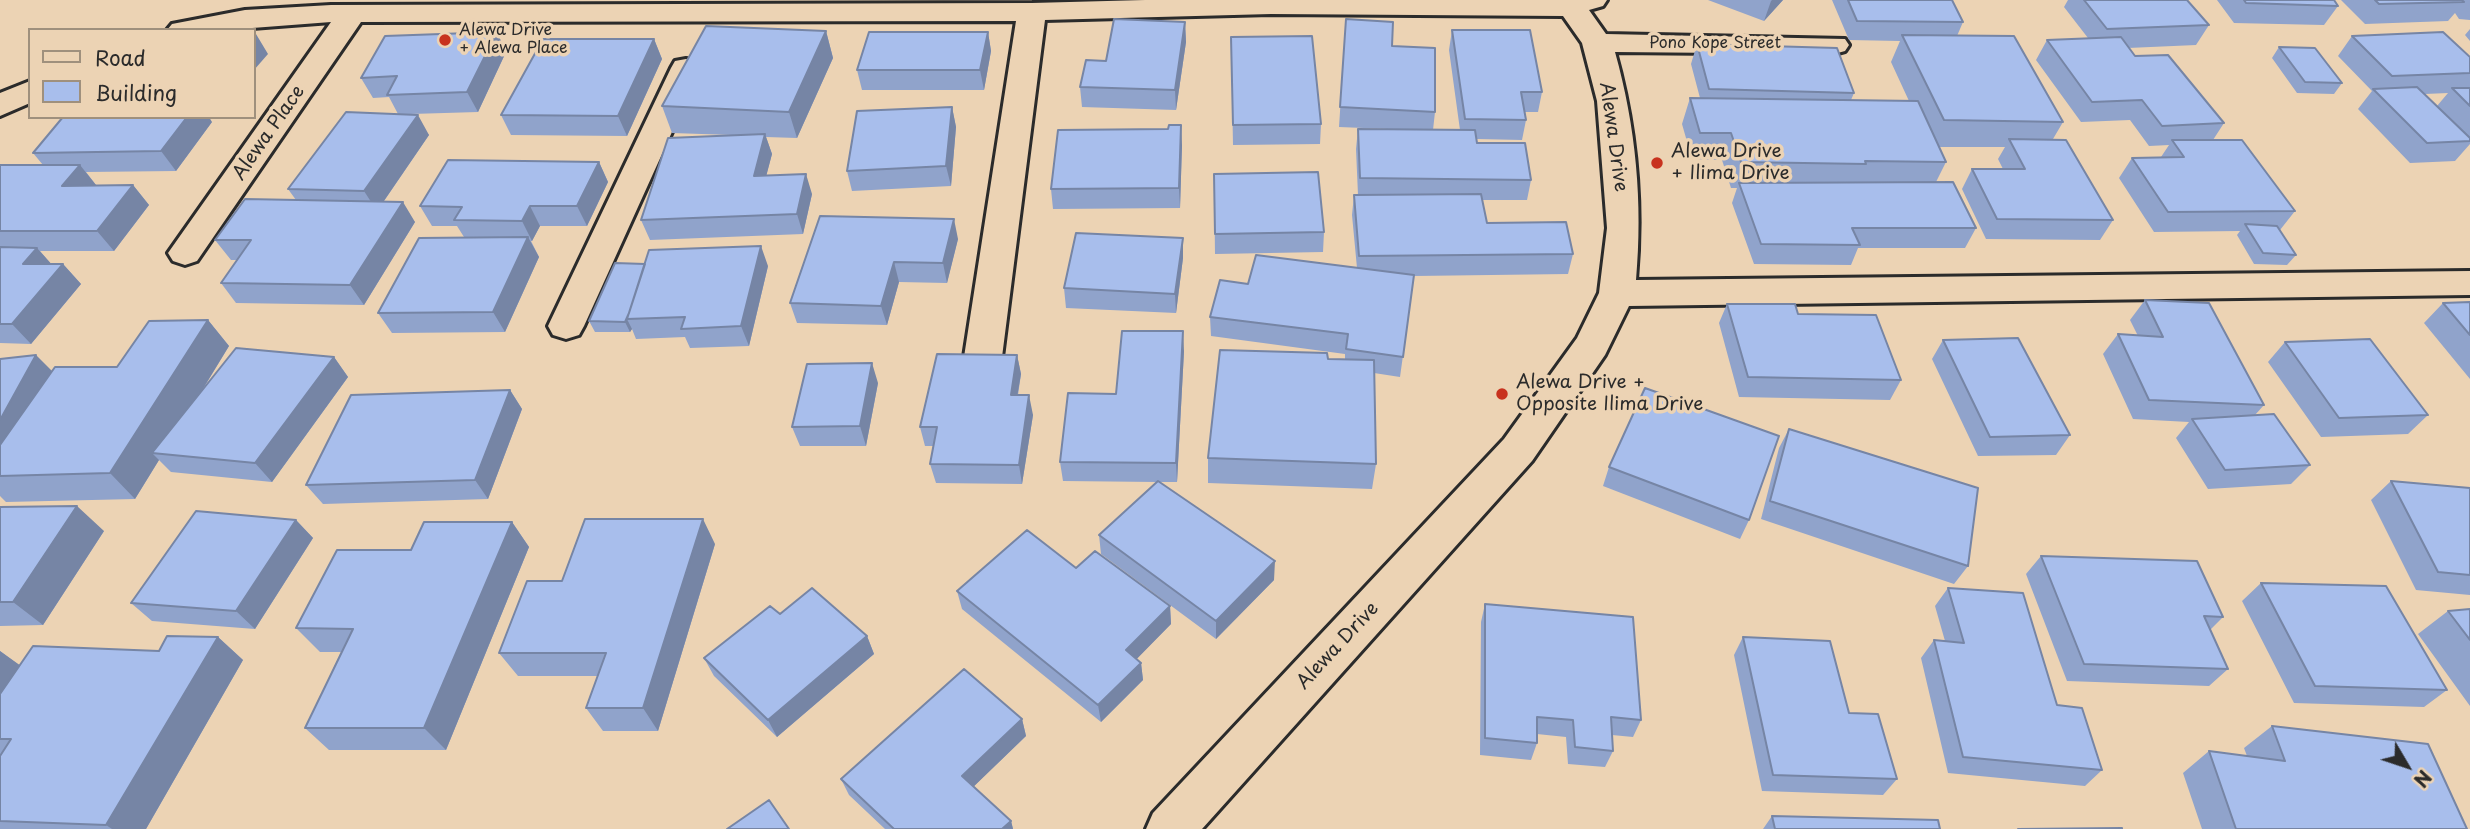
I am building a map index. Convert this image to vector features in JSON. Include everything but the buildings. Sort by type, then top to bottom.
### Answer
[{"type":"street","points":[[244,19],[271,0]]},
{"type":"street","name":"Alewa Drive","points":[[194,28],[244,19],[489,6],[712,12],[1032,12],[1271,5],[1576,2],[1597,43],[1612,102],[1624,229],[1617,293],[1592,345],[1518,450],[1170,829]]},
{"type":"street","points":[[566,326],[712,12]]},
{"type":"street","points":[[983,358],[1032,12]]},
{"type":"street","name":"Alewa Place","points":[[185,253],[352,13]]},
{"type":"street","name":"Pono Kope Street","points":[[1597,43],[1834,45]]},
{"type":"street","points":[[0,106],[28,91]]},
{"type":"street","points":[[1617,293],[2470,284]]},
{"type":"place","name":"Alewa Drive + Alewa Place","points":[[445,40]]},
{"type":"place","name":"Alewa Drive + Ilima Drive","points":[[1657,163]]},
{"type":"place","name":"Alewa Drive + Opposite Ilima Drive","points":[[1502,394]]}]
